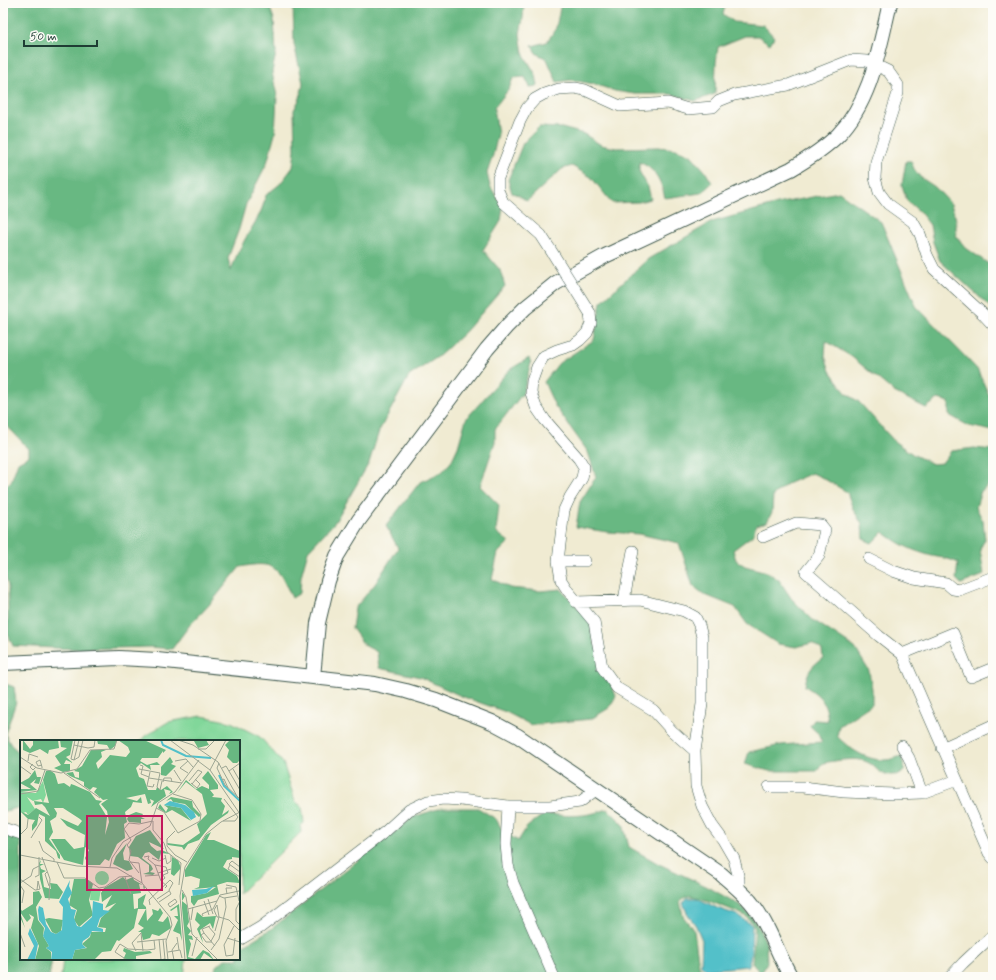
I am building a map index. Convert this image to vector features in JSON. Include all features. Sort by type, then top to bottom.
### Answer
[{"type":"street","points":[[313,676],[318,623],[328,581],[337,556],[359,520],[487,348],[525,308],[556,284],[605,256],[791,169],[809,159],[830,143],[849,123],[869,86],[890,3]]},
{"type":"street","points":[[695,751],[672,731],[653,710],[617,688],[602,667],[594,622],[576,602],[561,580],[558,561],[564,510],[582,478],[584,467],[579,459],[544,420],[536,407],[532,393],[532,381],[537,367],[544,356],[573,345],[587,333],[591,323],[590,313],[541,236],[503,202],[498,190],[498,178],[520,121],[527,108],[535,99],[544,94],[559,89],[575,88],[585,90],[620,106],[668,103],[688,110],[713,107],[719,101],[734,95],[788,85],[851,60],[867,60],[888,71],[898,84],[898,93],[876,162],[875,178],[879,192],[888,204],[913,222],[920,234],[927,255],[934,269],[993,325]]},
{"type":"street","points":[[763,537],[796,522],[821,525],[825,530],[819,556],[806,572],[879,636],[902,654],[942,748],[992,854]]},
{"type":"street","points":[[624,600],[633,551]]},
{"type":"street","points":[[869,559],[894,572],[914,578],[946,583],[953,589],[959,590],[993,577]]},
{"type":"street","points":[[558,561],[585,561]]},
{"type":"street","points":[[576,602],[640,600],[684,611],[695,617],[702,637],[702,704],[695,751],[696,786],[702,806],[712,825],[734,859],[739,879],[739,889]]},
{"type":"street","points":[[902,654],[953,634],[971,677],[993,668]]},
{"type":"street","points":[[3,663],[119,658],[157,660],[313,676],[375,684],[406,691],[473,714],[518,736],[721,874],[739,889],[751,902],[764,923],[783,964],[791,977]]},
{"type":"street","points":[[942,748],[993,725]]},
{"type":"street","points":[[902,746],[909,758],[922,793]]},
{"type":"street","points":[[769,787],[894,794],[922,793],[957,780]]},
{"type":"street","points":[[240,939],[261,927],[386,831],[409,810],[428,801],[442,799],[508,806],[550,806],[580,802],[597,789]]},
{"type":"street","points":[[508,806],[506,844],[508,865],[513,883],[554,977]]},
{"type":"street","points":[[3,828],[20,834]]},
{"type":"street","points":[[950,977],[993,935]]},
{"type":"green space","points":[[3,3],[268,3],[274,19],[276,53],[272,72],[277,96],[275,134],[267,163],[246,204],[239,229],[228,258],[231,271],[239,251],[259,216],[266,195],[280,184],[293,167],[295,150],[294,110],[300,98],[303,83],[294,44],[293,3],[524,3],[520,34],[523,53],[536,75],[538,86],[530,87],[525,77],[513,78],[509,89],[494,108],[498,134],[487,173],[490,186],[503,207],[501,221],[483,250],[500,270],[505,286],[466,331],[439,356],[409,376],[379,431],[369,463],[335,522],[308,551],[301,576],[300,593],[292,598],[283,579],[274,568],[261,565],[240,567],[210,604],[189,626],[172,649],[150,647],[76,649],[13,646],[8,634],[8,586],[5,575],[3,574],[3,487],[11,482],[18,462],[29,456],[29,449],[3,423]]},
{"type":"green space","points":[[561,3],[726,3],[723,14],[734,22],[763,25],[774,37],[770,44],[758,36],[745,36],[718,47],[715,94],[695,101],[671,94],[635,94],[615,91],[594,84],[571,80],[557,82],[547,59],[536,53],[532,46],[547,42],[556,28]]},
{"type":"green space","points":[[539,127],[562,128],[584,134],[601,145],[616,148],[659,147],[676,149],[691,155],[705,171],[712,183],[701,193],[665,198],[662,186],[657,176],[650,168],[639,162],[639,171],[648,187],[651,199],[639,202],[612,203],[591,177],[572,166],[562,169],[527,201],[512,193],[508,180],[523,143]]},
{"type":"green space","points":[[906,161],[911,161],[914,169],[920,177],[935,187],[951,204],[956,219],[956,236],[966,248],[993,267],[993,311],[940,261],[933,242],[930,225],[919,211],[907,201],[902,185]]},
{"type":"green space","points":[[839,192],[881,222],[916,306],[977,369],[989,395],[993,398],[993,431],[969,426],[949,415],[949,402],[938,399],[926,408],[894,392],[852,357],[826,341],[825,356],[830,371],[846,393],[859,402],[895,442],[914,455],[933,464],[942,463],[951,451],[974,448],[993,450],[993,485],[990,484],[981,491],[976,507],[983,521],[985,539],[980,549],[984,575],[961,584],[956,579],[958,563],[954,561],[913,550],[883,532],[872,543],[863,539],[862,524],[853,509],[847,492],[812,473],[787,484],[773,495],[772,512],[767,522],[756,525],[753,535],[733,550],[736,560],[745,566],[767,572],[779,580],[791,598],[813,620],[855,648],[869,671],[872,689],[872,704],[839,726],[837,736],[858,753],[871,758],[887,760],[901,756],[905,769],[901,774],[892,775],[881,773],[867,762],[857,759],[823,763],[817,771],[769,771],[745,764],[749,752],[781,745],[822,742],[820,735],[810,726],[814,720],[828,721],[826,708],[819,696],[805,686],[807,676],[811,669],[823,658],[822,650],[812,643],[796,647],[778,644],[747,624],[735,607],[705,595],[693,586],[679,543],[639,534],[607,532],[576,527],[580,502],[596,477],[588,452],[555,406],[544,382],[559,363],[594,340],[601,302],[648,259],[712,222],[781,203]]},
{"type":"green space","points":[[529,358],[531,363],[523,393],[495,429],[495,442],[480,486],[499,505],[496,532],[509,542],[498,553],[492,579],[510,588],[541,591],[561,589],[590,620],[593,639],[616,696],[609,708],[591,719],[531,725],[506,712],[461,696],[420,677],[379,668],[377,652],[364,645],[352,628],[355,608],[375,584],[398,548],[386,526],[420,482],[442,472],[451,462],[458,447],[466,419],[509,370]]},
{"type":"green space","points":[[3,683],[14,687],[16,702],[5,734],[11,745],[20,753],[20,807],[3,811]]},
{"type":"green space","points":[[202,716],[231,722],[260,737],[283,763],[295,801],[302,807],[304,823],[300,826],[301,832],[240,893],[240,740],[141,740],[168,722]]},
{"type":"green space","points":[[441,808],[478,808],[496,819],[503,831],[518,841],[527,827],[544,814],[569,816],[583,815],[608,809],[623,824],[629,847],[740,905],[750,915],[759,928],[766,943],[767,962],[761,974],[752,963],[755,927],[747,917],[708,901],[688,896],[680,901],[683,916],[694,931],[699,966],[706,973],[724,972],[725,977],[212,977],[217,966],[224,960],[240,960],[240,947],[271,929],[413,817]]},
{"type":"green space","points":[[3,833],[12,834],[20,839],[20,960],[52,960],[49,977],[3,977]]},
{"type":"green space","points":[[63,960],[186,960],[184,977],[61,977]]},
{"type":"water","points":[[687,898],[697,898],[717,908],[737,915],[752,925],[751,955],[748,966],[706,970],[701,965],[702,940],[683,903]]}]
